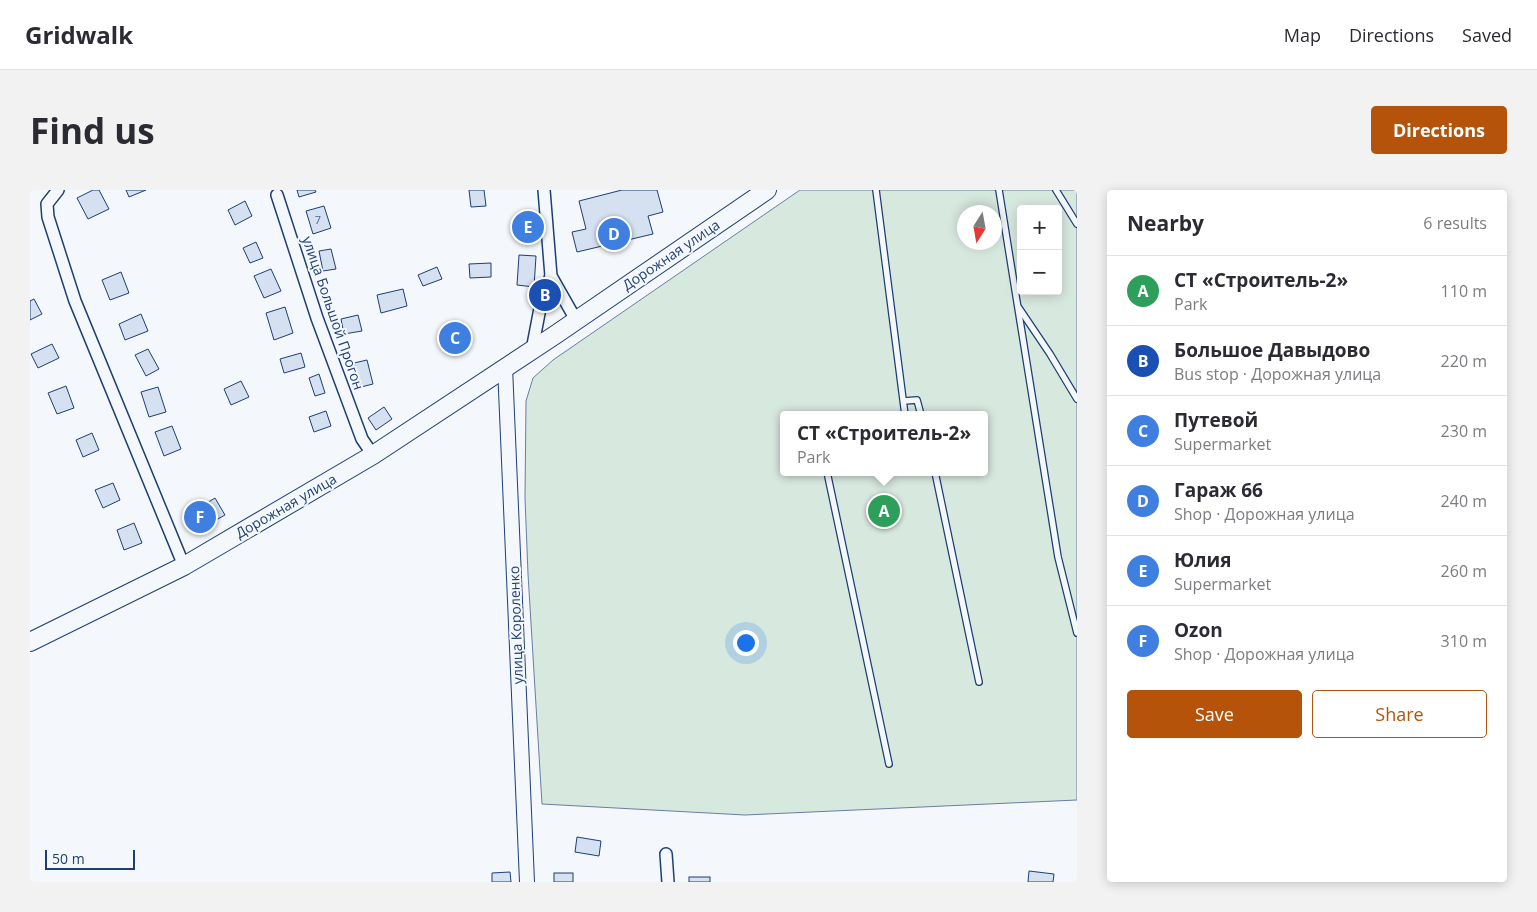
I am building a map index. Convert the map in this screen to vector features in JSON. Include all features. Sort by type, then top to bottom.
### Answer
[{"type":"main road","name":"Дорожная улица","points":[[30,642],[184,566],[373,455],[532,350],[767,190]]},
{"type":"street","points":[[58,190],[47,204],[48,217],[75,301],[184,566]]},
{"type":"street","points":[[544,190],[551,276],[576,320]]},
{"type":"street","name":"улица Большой Прогон","points":[[277,196],[318,318],[362,439],[373,455]]},
{"type":"street","points":[[532,350],[541,303],[551,276]]},
{"type":"street","name":"улица Короленко","points":[[506,367],[527,882]]},
{"type":"street","points":[[666,854],[668,882]]},
{"type":"lane","points":[[876,190],[904,411]]},
{"type":"lane","points":[[999,190],[1058,557],[1077,633]]},
{"type":"lane","points":[[1056,190],[1077,224]]},
{"type":"lane","points":[[1017,306],[1050,354],[1077,399]]},
{"type":"lane","points":[[904,401],[917,400],[920,411]]},
{"type":"lane","points":[[828,476],[890,764]]},
{"type":"lane","points":[[935,476],[979,682]]},
{"type":"shaded area","points":[[800,190],[1077,190],[1077,800],[745,815],[542,804],[528,574],[525,498],[526,401],[533,378],[553,360]]},
{"type":"building","points":[[93,190],[99,190],[109,209],[88,219],[77,198]]},
{"type":"building","points":[[126,190],[146,190],[129,197]]},
{"type":"building","points":[[297,190],[315,190],[316,192],[299,197]]},
{"type":"building","points":[[469,190],[484,190],[486,206],[471,207]]},
{"type":"building","points":[[622,190],[657,190],[663,212],[648,216],[653,234],[577,252],[572,232],[586,229],[579,201]]},
{"type":"building","points":[[245,201],[252,216],[235,225],[228,210]]},
{"type":"building","points":[[324,206],[331,228],[313,234],[306,211]]},
{"type":"building","points":[[534,215],[536,239],[522,240],[520,216]]},
{"type":"building","points":[[256,242],[263,258],[250,263],[243,248]]},
{"type":"building","points":[[331,249],[336,269],[323,271],[319,251]]},
{"type":"building","points":[[519,255],[536,256],[534,287],[517,285]]},
{"type":"building","points":[[491,263],[491,277],[470,278],[469,264]]},
{"type":"building","points":[[437,267],[442,279],[423,286],[418,275]]},
{"type":"building","points":[[271,269],[281,291],[264,298],[254,276]]},
{"type":"building","points":[[121,272],[129,293],[110,300],[102,280]]},
{"type":"building","points":[[403,289],[407,306],[381,313],[377,295]]},
{"type":"building","points":[[34,299],[42,314],[30,320],[30,301]]},
{"type":"building","points":[[285,307],[293,333],[274,340],[266,313]]},
{"type":"building","points":[[141,314],[148,331],[125,340],[119,324]]},
{"type":"building","points":[[358,315],[362,331],[344,334],[341,319]]},
{"type":"building","points":[[463,322],[472,336],[448,353],[438,339]]},
{"type":"building","points":[[52,344],[59,358],[38,368],[31,354]]},
{"type":"building","points":[[148,349],[159,369],[146,376],[135,355]]},
{"type":"building","points":[[301,353],[305,367],[284,373],[280,359]]},
{"type":"building","points":[[367,360],[373,384],[361,387],[354,363]]},
{"type":"building","points":[[319,374],[325,393],[315,396],[309,378]]},
{"type":"building","points":[[241,381],[249,397],[231,405],[224,389]]},
{"type":"building","points":[[66,386],[74,408],[57,414],[48,393]]},
{"type":"building","points":[[158,387],[166,412],[149,417],[141,392]]},
{"type":"building","points":[[384,407],[392,419],[376,430],[368,418]]},
{"type":"building","points":[[326,411],[331,426],[314,432],[309,417]]},
{"type":"building","points":[[172,426],[181,449],[164,456],[155,432]]},
{"type":"building","points":[[92,433],[99,450],[83,457],[76,440]]},
{"type":"building","points":[[113,483],[120,500],[103,508],[95,490]]},
{"type":"building","points":[[215,498],[225,515],[202,528],[192,512]]},
{"type":"building","points":[[134,523],[142,543],[124,550],[117,530]]},
{"type":"building","points":[[577,837],[601,841],[599,856],[575,852]]},
{"type":"building","points":[[1029,871],[1054,874],[1053,882],[1028,882]]},
{"type":"building","points":[[510,872],[511,882],[492,882],[492,873]]},
{"type":"building","points":[[554,873],[573,873],[573,882],[554,882]]},
{"type":"building","points":[[689,877],[710,877],[710,882],[689,882]]},
{"type":"place","name":"Юлия","points":[[528,227]]},
{"type":"place","name":"Гараж 66","points":[[614,234]]},
{"type":"place","name":"Большое Давыдово","points":[[545,295]]},
{"type":"place","name":"Путевой","points":[[455,338]]},
{"type":"place","name":"СТ «Строитель-2»","points":[[884,511]]},
{"type":"place","name":"Ozon","points":[[200,517]]}]
